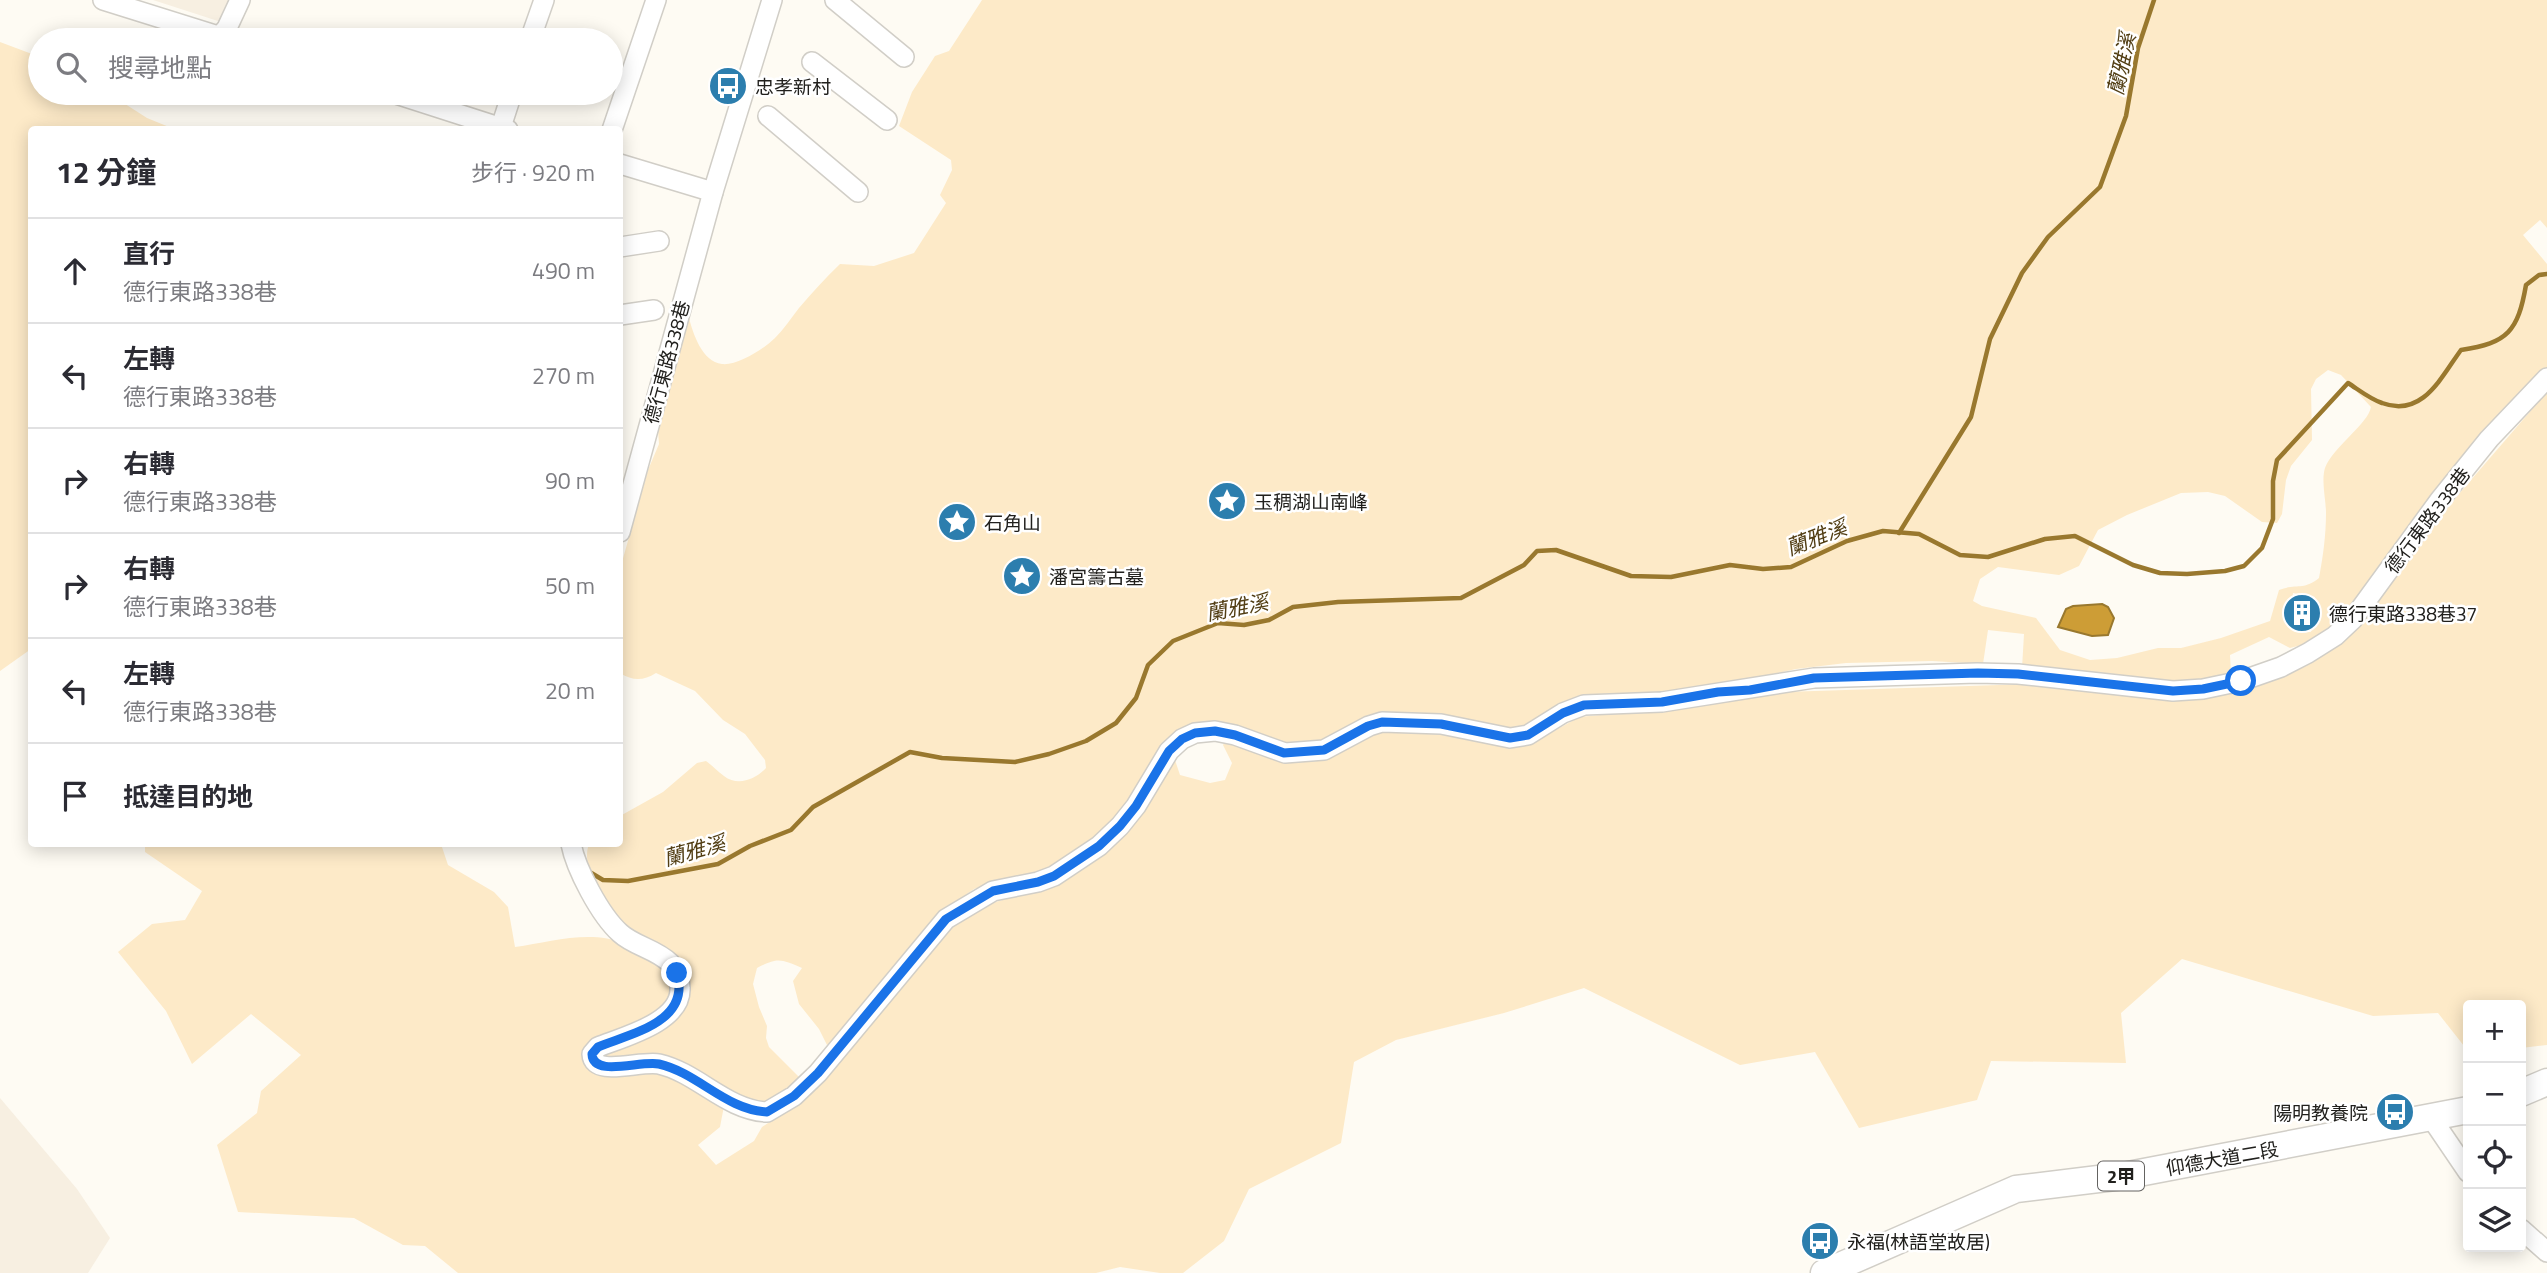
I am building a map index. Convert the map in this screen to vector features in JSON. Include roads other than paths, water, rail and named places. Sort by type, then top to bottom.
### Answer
[{"type":"main road","points":[[2526,1091],[2547,1082]]},
{"type":"main road","name":"仰德大道二段","points":[[1824,1273],[2016,1189],[2123,1176],[2463,1111]]},
{"type":"street","points":[[103,0],[193,28]]},
{"type":"street","points":[[227,28],[240,0]]},
{"type":"street","points":[[534,28],[544,0]]},
{"type":"street","points":[[623,98],[656,0]]},
{"type":"street","name":"德行東路338巷","points":[[623,521],[713,192],[772,0]]},
{"type":"street","points":[[835,0],[904,57]]},
{"type":"street","points":[[812,62],[887,120]]},
{"type":"street","points":[[425,105],[472,123],[492,126]]},
{"type":"street","points":[[505,126],[510,105]]},
{"type":"street","points":[[613,126],[620,105]]},
{"type":"street","points":[[768,116],[858,192]]},
{"type":"street","points":[[623,165],[713,192]]},
{"type":"street","points":[[623,247],[659,241]]},
{"type":"street","points":[[623,315],[654,310]]},
{"type":"street","name":"德行東路338巷","points":[[572,847],[574,859],[616,930],[629,941],[665,959],[677,973],[680,983],[678,1000],[671,1012],[653,1024],[598,1047],[592,1054],[593,1062],[609,1068],[643,1063],[665,1066],[741,1107],[767,1112],[794,1096],[818,1073],[946,919],[993,891],[1054,876],[1099,846],[1136,806],[1169,751],[1182,739],[1195,733],[1215,731],[1235,735],[1284,753],[1324,750],[1368,726],[1382,722],[1441,724],[1510,738],[1528,735],[1563,713],[1584,705],[1662,702],[1814,678],[2018,674],[2173,691],[2203,689],[2241,681],[2281,667],[2308,653],[2335,636],[2353,619],[2447,491],[2490,439],[2547,378]]},
{"type":"street","points":[[2432,1119],[2463,1165]]},
{"type":"street","points":[[2526,1233],[2547,1252]]},
{"type":"waterway","name":"蘭雅溪","points":[[1899,533],[1971,417],[1990,339],[2022,273],[2048,237],[2100,187],[2126,116],[2138,48],[2154,0]]},
{"type":"waterway","name":"蘭雅溪","points":[[588,871],[603,880],[628,881],[718,864],[750,846],[791,830],[813,807],[910,752],[942,758],[1015,762],[1049,754],[1086,741],[1116,723],[1136,698],[1148,665],[1173,641],[1218,623],[1244,625],[1269,620],[1293,607],[1338,602],[1461,598],[1524,565],[1537,551],[1556,550],[1631,576],[1671,577],[1730,565],[1763,569],[1791,567],[1847,541],[1883,531],[1919,534],[1960,555],[1988,557],[2045,539],[2075,536],[2133,565],[2160,573],[2225,571],[2244,566],[2262,548],[2273,519],[2273,481],[2277,460],[2348,383],[2382,403],[2409,405],[2420,400],[2438,383],[2461,350],[2490,343],[2508,332],[2519,314],[2526,285],[2539,275],[2547,274]]},
{"type":"place","name":"忠孝新村","points":[[728,86]]},
{"type":"place","name":"玉稠湖山南峰","points":[[1227,501]]},
{"type":"place","name":"石角山","points":[[957,522]]},
{"type":"place","name":"潘宮籌古墓","points":[[1022,576]]},
{"type":"place","name":"德行東路338巷37","points":[[2302,613]]},
{"type":"place","name":"陽明教養院","points":[[2395,1112]]},
{"type":"place","name":"永福(林語堂故居)","points":[[1820,1241]]}]
